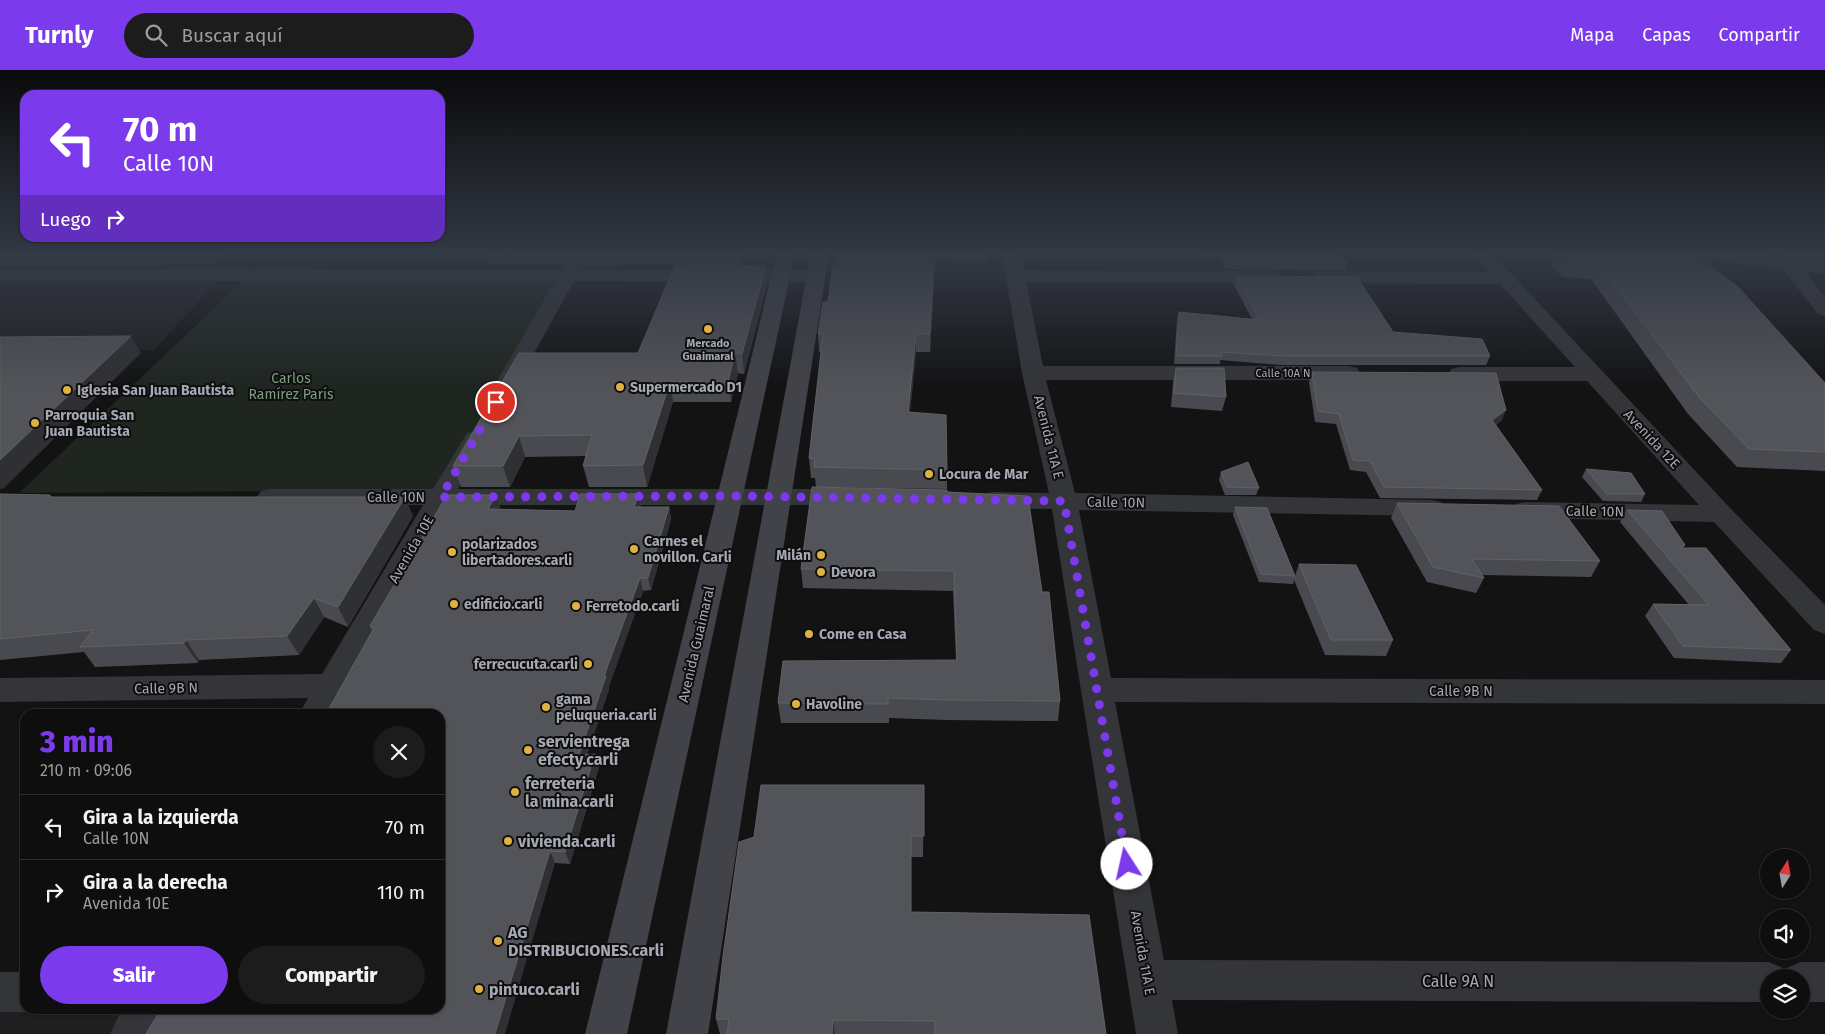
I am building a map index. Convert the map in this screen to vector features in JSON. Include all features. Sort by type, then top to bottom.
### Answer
[{"type":"street","name":"Avenida 10E","points":[[318,709],[555,298]]},
{"type":"street","name":"Avenida Guaimaral","points":[[606,1034],[775,298]]},
{"type":"street","points":[[687,1034],[812,298]]},
{"type":"street","name":"Avenida 11A E","points":[[1018,298],[1033,373],[1064,501],[1157,1034]]},
{"type":"street","name":"Avenida 12E","points":[[1523,298],[1721,514],[1825,623]]},
{"type":"street","points":[[1816,298],[1825,310]]},
{"type":"street","name":"Calle 10A N","points":[[1033,373],[1373,374]]},
{"type":"street","points":[[1443,374],[1593,374]]},
{"type":"street","name":"Calle 10N","points":[[242,497],[778,496],[867,498]]},
{"type":"street","name":"Calle 10N","points":[[966,499],[1452,509]]},
{"type":"street","name":"Calle 10N","points":[[1502,510],[1721,514]]},
{"type":"street","name":"Calle 9B N","points":[[0,690],[332,686]]},
{"type":"street","name":"Calle 9B N","points":[[1097,690],[1825,692]]},
{"type":"street","name":"Calle 9A N","points":[[1148,980],[1760,982]]},
{"type":"street","points":[[1810,982],[1825,982]]},
{"type":"street","points":[[0,992],[20,992]]},
{"type":"street","points":[[131,1034],[143,1014]]},
{"type":"shaded area","points":[[0,298],[202,298],[154,350],[0,350]]},
{"type":"shaded area","points":[[0,1000],[20,1007],[20,1014],[153,1014],[141,1034],[0,1034]]},
{"type":"green space","name":"Carlos Ramírez París","points":[[225,298],[552,298],[448,490],[19,493]]},
{"type":"building","points":[[661,298],[757,298],[742,354],[735,353],[728,382],[670,382],[643,465],[583,466],[592,435],[519,436],[503,466],[453,466],[519,353],[638,353]]},
{"type":"building","points":[[829,298],[932,298],[930,334],[916,334],[908,412],[946,415],[947,470],[814,467],[815,459],[809,458],[823,334],[818,334],[823,302],[828,302]]},
{"type":"building","points":[[1247,298],[1371,298],[1393,332],[1482,339],[1490,356],[1283,356],[1221,352],[1222,356],[1176,356],[1179,312],[1259,320]]},
{"type":"building","points":[[1624,298],[1748,298],[1825,383],[1825,452],[1749,449],[1699,397]]},
{"type":"building","name":"Parroquia San Juan Bautista","points":[[131,336],[0,460],[0,337]]},
{"type":"building","points":[[1176,368],[1224,368],[1226,397],[1174,393]]},
{"type":"building","points":[[1312,372],[1496,373],[1506,410],[1492,420],[1542,490],[1384,487],[1370,461],[1353,460],[1339,414],[1318,411]]},
{"type":"building","points":[[1248,462],[1259,488],[1227,487],[1221,472]]},
{"type":"building","points":[[1586,469],[1631,473],[1645,494],[1607,494]]},
{"type":"building","points":[[812,487],[947,490],[947,492],[1028,496],[1042,592],[1049,592],[1060,701],[888,698],[888,704],[778,703],[783,661],[957,660],[954,571],[801,569]]},
{"type":"building","points":[[0,494],[50,495],[49,497],[405,497],[338,607],[314,598],[287,636],[186,640],[184,643],[80,647],[93,630],[0,639]]},
{"type":"building","points":[[580,494],[639,494],[634,507],[669,507],[648,578],[640,578],[604,676],[606,676],[579,755],[595,754],[565,852],[550,851],[495,1034],[146,1034],[158,1014],[445,1014],[445,709],[329,709],[374,628],[370,626],[447,495],[496,495],[488,509],[575,511]]},
{"type":"building","points":[[1397,503],[1559,506],[1600,561],[1472,559],[1484,578],[1433,567]]},
{"type":"building","points":[[1235,507],[1267,508],[1295,576],[1261,574]]},
{"type":"building","points":[[1627,510],[1662,511],[1685,545],[1681,548],[1706,548],[1791,650],[1683,646],[1653,604],[1709,605]]},
{"type":"building","points":[[1299,564],[1356,565],[1393,640],[1331,640]]},
{"type":"building","points":[[761,785],[924,785],[924,836],[911,836],[911,912],[1089,915],[1106,1034],[935,1034],[935,1021],[833,1020],[832,1034],[727,1034],[729,1019],[716,1019],[723,956],[739,842],[754,837]]},
{"type":"place","name":"Mercado Guaimaral","points":[[708,329]]},
{"type":"place","name":"Supermercado D1","points":[[620,387]]},
{"type":"place","name":"Iglesia San Juan Bautista","points":[[67,390]]},
{"type":"place","name":"Parroquia San Juan Bautista","points":[[35,423]]},
{"type":"place","name":"Locura de Mar","points":[[929,474]]},
{"type":"place","name":"Carnes el novillon. Carli","points":[[634,549]]},
{"type":"place","name":"polarizados libertadores.carli","points":[[452,552]]},
{"type":"place","name":"Milán","points":[[821,555]]},
{"type":"place","name":"Devora","points":[[821,572]]},
{"type":"place","name":"edificio.carli","points":[[454,604]]},
{"type":"place","name":"Ferretodo.carli","points":[[576,606]]},
{"type":"place","name":"Come en Casa","points":[[809,634]]},
{"type":"place","name":"ferrecucuta.carli","points":[[588,664]]},
{"type":"place","name":"Havoline","points":[[796,704]]},
{"type":"place","name":"gama peluqueria.carli","points":[[546,707]]},
{"type":"place","name":"servientrega efecty.carli","points":[[528,750]]},
{"type":"place","name":"ferreteria la mina.carli","points":[[515,792]]},
{"type":"place","name":"vivienda.carli","points":[[508,841]]},
{"type":"place","name":"AG DISTRIBUCIONES.carli","points":[[498,941]]},
{"type":"place","name":"pintuco.carli","points":[[479,989]]},
{"type":"route","points":[[496,402],[441,497],[797,496],[1064,501],[1127,864]]}]
